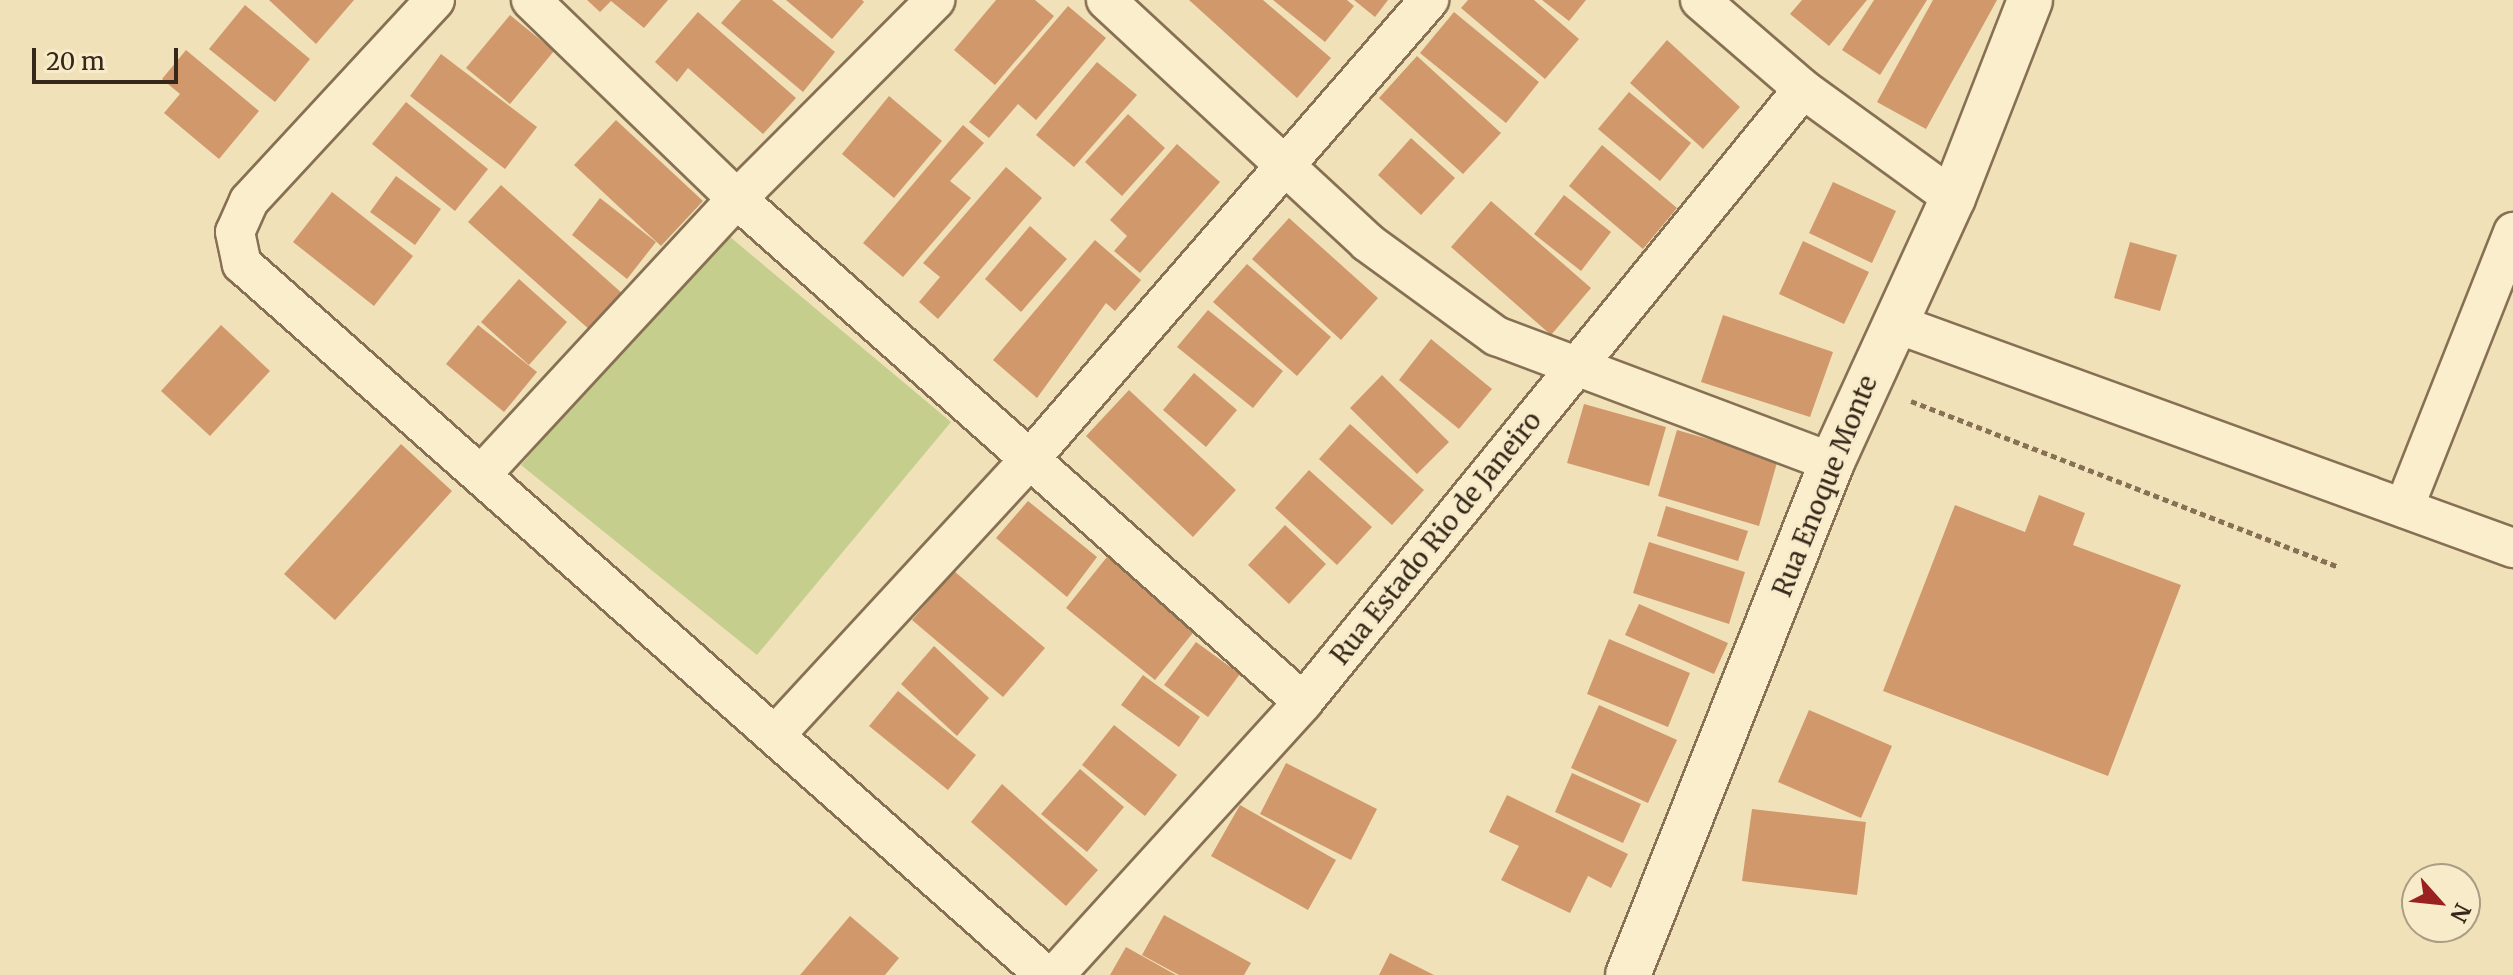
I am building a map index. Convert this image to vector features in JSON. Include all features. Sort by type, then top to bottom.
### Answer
[{"type":"main road","name":"Rua Enoque Monte","points":[[1628,975],[1832,462],[1953,198],[2030,0]]},
{"type":"street","points":[[435,0],[249,201],[238,217],[237,250],[256,278],[778,732],[1045,975]]},
{"type":"street","points":[[531,0],[737,199],[1303,702]]},
{"type":"street","points":[[481,475],[737,199],[935,0]]},
{"type":"street","points":[[1106,0],[1432,294],[1496,336],[1573,369],[1832,462]]},
{"type":"street","points":[[778,732],[1029,460],[1429,0]]},
{"type":"street","points":[[1700,0],[1803,89],[1953,198]]},
{"type":"street","name":"Rua Estado Rio de Janeiro","points":[[1055,975],[1303,702],[1803,89]]},
{"type":"street","points":[[2404,508],[2513,232]]},
{"type":"street","points":[[1894,323],[2513,548]]},
{"type":"path","points":[[1866,383],[2338,567]]},
{"type":"green space","points":[[723,231],[951,422],[757,655],[521,465]]},
{"type":"building","points":[[269,0],[354,0],[316,44]]},
{"type":"building","points":[[587,0],[668,0],[644,28],[611,1],[600,12]]},
{"type":"building","points":[[741,0],[772,0],[835,52],[803,92],[721,23]]},
{"type":"building","points":[[786,0],[862,0],[864,2],[832,39]]},
{"type":"building","points":[[996,0],[1035,0],[1054,16],[995,85],[954,50]]},
{"type":"building","points":[[1189,0],[1263,0],[1331,58],[1297,98]]},
{"type":"building","points":[[1273,0],[1347,0],[1354,6],[1325,42]]},
{"type":"building","points":[[1354,0],[1388,0],[1375,17]]},
{"type":"building","points":[[1468,0],[1534,0],[1579,39],[1545,79],[1461,8]]},
{"type":"building","points":[[1542,0],[1586,0],[1569,21]]},
{"type":"building","points":[[1802,0],[1867,0],[1829,46],[1790,14]]},
{"type":"building","points":[[1874,0],[1927,0],[1880,75],[1842,50]]},
{"type":"building","points":[[1933,0],[1997,0],[1926,129],[1877,102]]},
{"type":"building","points":[[245,5],[310,59],[275,102],[209,49]]},
{"type":"building","points":[[1068,6],[1106,38],[1036,120],[1018,104],[989,138],[969,122]]},
{"type":"building","points":[[698,12],[796,98],[763,134],[688,68],[677,82],[655,62]]},
{"type":"building","points":[[1454,12],[1539,82],[1506,123],[1420,53]]},
{"type":"building","points":[[510,15],[554,51],[510,104],[466,68]]},
{"type":"building","points":[[1667,40],[1740,107],[1703,149],[1630,83]]},
{"type":"building","points":[[186,50],[259,111],[219,159],[164,113],[180,94],[162,79]]},
{"type":"building","points":[[441,54],[537,127],[505,169],[410,96]]},
{"type":"building","points":[[1417,56],[1501,133],[1463,174],[1379,98]]},
{"type":"building","points":[[1097,62],[1137,95],[1074,167],[1036,135]]},
{"type":"building","points":[[1629,92],[1691,143],[1660,181],[1598,129]]},
{"type":"building","points":[[889,96],[942,141],[894,198],[842,154]]},
{"type":"building","points":[[406,102],[488,169],[455,211],[372,144]]},
{"type":"building","points":[[1128,114],[1165,148],[1122,196],[1085,162]]},
{"type":"building","points":[[616,120],[703,201],[661,246],[574,165]]},
{"type":"building","points":[[963,125],[984,143],[950,181],[971,198],[903,277],[863,243]]},
{"type":"building","points":[[1411,138],[1455,178],[1421,215],[1378,175]]},
{"type":"building","points":[[1177,144],[1220,182],[1140,273],[1114,251],[1127,236],[1110,220]]},
{"type":"building","points":[[1602,145],[1677,208],[1643,249],[1569,186]]},
{"type":"building","points":[[1006,167],[1042,198],[938,319],[919,302],[940,277],[923,263]]},
{"type":"building","points":[[396,176],[441,209],[415,245],[370,212]]},
{"type":"building","points":[[1833,182],[1896,211],[1872,263],[1809,233]]},
{"type":"building","points":[[501,185],[624,295],[591,331],[468,222]]},
{"type":"building","points":[[332,192],[413,256],[374,306],[293,242]]},
{"type":"building","points":[[1564,195],[1611,232],[1581,271],[1534,234]]},
{"type":"building","points":[[600,198],[656,242],[627,279],[572,235]]},
{"type":"building","points":[[1491,201],[1591,288],[1551,335],[1451,247]]},
{"type":"building","points":[[1289,218],[1378,298],[1341,340],[1252,259]]},
{"type":"building","points":[[1030,226],[1067,259],[1021,312],[985,279]]},
{"type":"building","points":[[1095,240],[1141,280],[1115,311],[1106,303],[1037,398],[993,360]]},
{"type":"building","points":[[1803,241],[1869,272],[1844,324],[1779,294]]},
{"type":"building","points":[[2130,242],[2177,255],[2160,311],[2114,298]]},
{"type":"building","points":[[1247,264],[1331,337],[1297,376],[1213,302]]},
{"type":"building","points":[[519,279],[567,322],[529,365],[481,322]]},
{"type":"building","points":[[1208,310],[1283,371],[1253,408],[1177,347]]},
{"type":"building","points":[[1723,315],[1833,352],[1810,417],[1701,382]]},
{"type":"building","points":[[221,325],[270,371],[210,436],[161,391]]},
{"type":"building","points":[[478,325],[537,372],[504,412],[446,364]]},
{"type":"building","points":[[1431,339],[1492,389],[1459,429],[1399,380]]},
{"type":"building","points":[[1194,373],[1237,410],[1206,447],[1163,410]]},
{"type":"building","points":[[1382,375],[1449,442],[1417,474],[1350,408]]},
{"type":"building","points":[[1129,390],[1236,490],[1193,537],[1086,436]]},
{"type":"building","points":[[1584,404],[1666,427],[1649,486],[1567,463]]},
{"type":"building","points":[[1350,424],[1424,490],[1392,525],[1319,459]]},
{"type":"building","points":[[1677,430],[1778,459],[1759,526],[1658,496]]},
{"type":"building","points":[[401,444],[452,491],[335,620],[284,574]]},
{"type":"building","points":[[1309,470],[1372,527],[1337,565],[1275,508]]},
{"type":"building","points":[[2039,495],[2085,513],[2073,545],[2181,585],[2108,776],[1883,691],[1955,505],[2025,532]]},
{"type":"building","points":[[1028,501],[1097,557],[1067,597],[996,538]]},
{"type":"building","points":[[1666,506],[1748,531],[1738,561],[1657,536]]},
{"type":"building","points":[[1285,525],[1326,564],[1289,604],[1248,565]]},
{"type":"building","points":[[1649,542],[1745,572],[1729,624],[1633,593]]},
{"type":"building","points":[[1111,552],[1200,624],[1155,680],[1066,608]]},
{"type":"building","points":[[954,571],[1045,648],[1003,697],[912,620]]},
{"type":"building","points":[[1639,604],[1728,643],[1714,674],[1625,635]]},
{"type":"building","points":[[1609,639],[1690,673],[1668,727],[1587,694]]},
{"type":"building","points":[[1196,642],[1240,674],[1208,717],[1164,685]]},
{"type":"building","points":[[934,646],[989,698],[957,736],[901,684]]},
{"type":"building","points":[[1143,675],[1200,717],[1179,747],[1121,705]]},
{"type":"building","points":[[898,691],[976,755],[948,790],[869,726]]},
{"type":"building","points":[[1599,705],[1677,740],[1648,803],[1571,768]]},
{"type":"building","points":[[1809,710],[1892,746],[1861,818],[1778,782]]},
{"type":"building","points":[[1114,725],[1177,775],[1145,816],[1082,765]]},
{"type":"building","points":[[1286,763],[1377,809],[1351,860],[1260,814]]},
{"type":"building","points":[[1080,769],[1124,807],[1087,852],[1041,814]]},
{"type":"building","points":[[1572,773],[1641,804],[1623,843],[1555,812]]},
{"type":"building","points":[[1002,784],[1098,870],[1066,906],[971,822]]},
{"type":"building","points":[[1507,795],[1628,854],[1611,888],[1588,876],[1570,913],[1501,880],[1519,846],[1489,832]]},
{"type":"building","points":[[1240,805],[1336,860],[1308,910],[1211,856]]},
{"type":"building","points":[[1752,809],[1866,822],[1857,895],[1742,881]]},
{"type":"building","points":[[1164,915],[1251,963],[1244,975],[1179,975],[1142,955]]},
{"type":"building","points":[[850,916],[899,958],[885,975],[800,975]]},
{"type":"building","points":[[1126,947],[1176,975],[1110,975]]},
{"type":"building","points":[[1390,953],[1434,975],[1379,975]]}]
